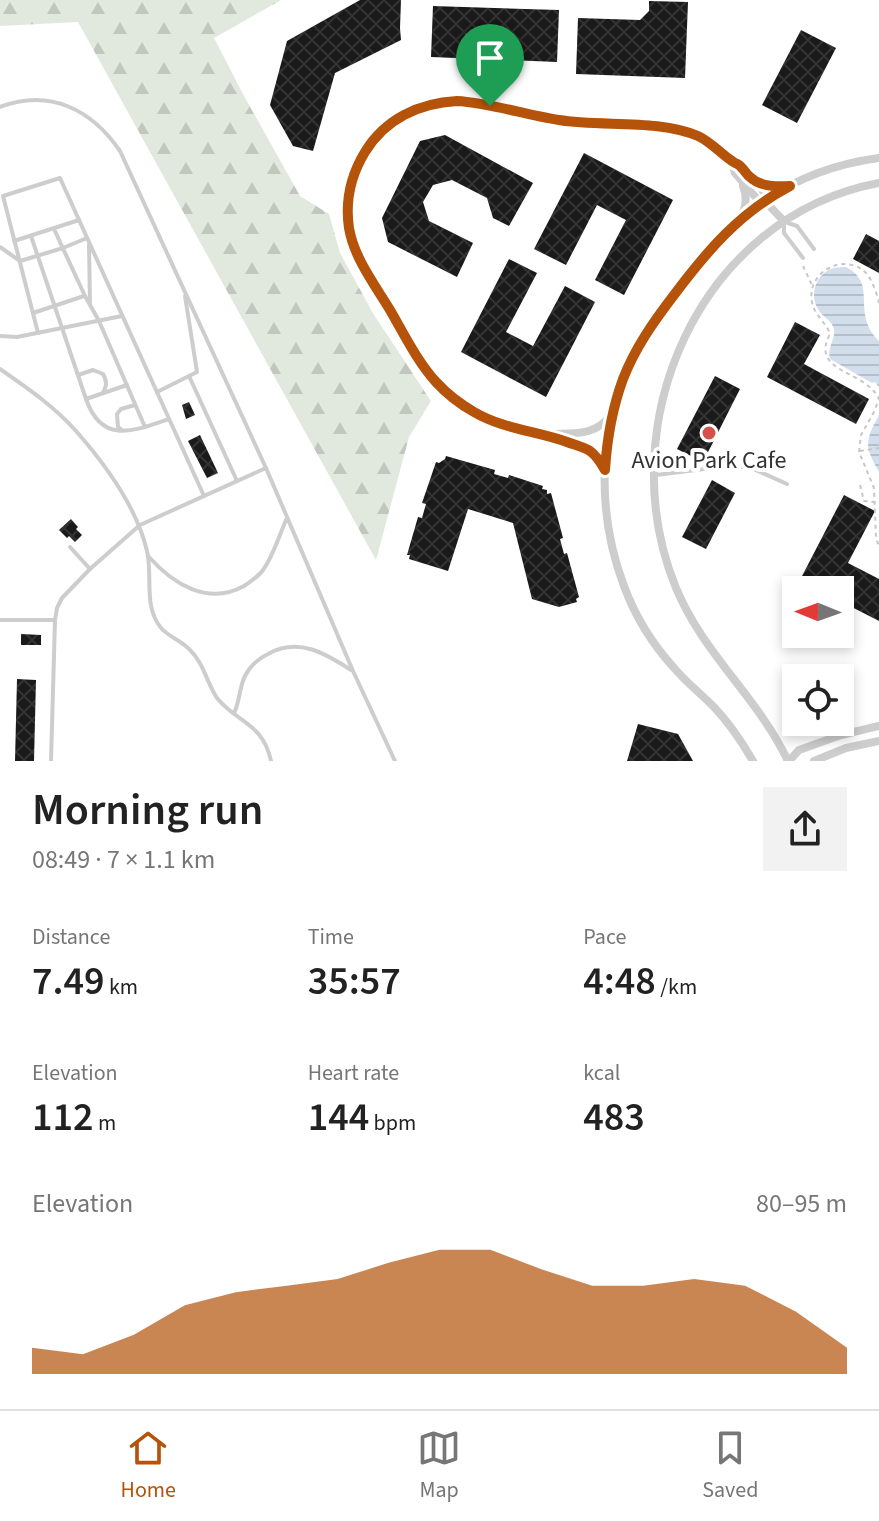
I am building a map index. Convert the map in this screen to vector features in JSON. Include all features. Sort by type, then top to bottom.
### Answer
[{"type":"street","points":[[605,470],[593,453],[586,449],[546,435],[502,425],[474,412],[437,383],[413,349],[361,261],[351,238],[348,213],[350,188],[366,149],[383,129],[404,114],[429,104],[457,101],[589,124],[680,130],[706,140],[731,160],[735,173],[747,180],[775,187],[790,186]]},
{"type":"street","points":[[753,761],[727,723],[668,661],[633,607],[624,586],[612,549],[606,510],[605,470],[612,413],[631,361],[654,321],[703,256],[742,217],[790,186],[835,167],[879,158]]},
{"type":"street","points":[[747,180],[758,200],[765,201],[784,221]]},
{"type":"street","points":[[742,217],[747,180]]},
{"type":"street","points":[[879,183],[819,201],[784,221],[752,244],[726,271],[682,342],[661,407],[654,452],[654,498],[672,577],[709,649],[767,722],[789,761],[799,750],[879,726]]},
{"type":"street","points":[[546,435],[595,430],[612,413]]},
{"type":"street","points":[[814,761],[846,748],[879,741]]},
{"type":"lane","points":[[0,107],[43,100],[57,103],[84,114],[109,135],[120,151],[266,468],[395,761]]},
{"type":"lane","points":[[38,333],[3,196],[60,178],[204,496]]},
{"type":"lane","points":[[14,241],[79,220]]},
{"type":"lane","points":[[801,259],[784,233],[784,221],[797,226],[814,249]]},
{"type":"lane","points":[[54,229],[99,321],[145,427]]},
{"type":"lane","points":[[31,236],[86,399],[96,419],[124,431],[135,431],[169,419]]},
{"type":"lane","points":[[20,261],[88,240]]},
{"type":"lane","points":[[88,240],[90,305]]},
{"type":"lane","points":[[0,247],[20,261]]},
{"type":"lane","points":[[157,392],[197,372],[184,290]]},
{"type":"lane","points":[[33,313],[85,296]]},
{"type":"lane","points":[[0,336],[17,337],[122,316]]},
{"type":"lane","points":[[0,369],[75,429],[111,477],[140,525],[148,555],[150,602],[154,617],[162,629],[192,651],[222,703],[264,739],[271,761]]},
{"type":"lane","points":[[78,375],[93,370],[103,374],[106,380],[103,393]]},
{"type":"lane","points":[[189,376],[237,481]]},
{"type":"lane","points":[[86,399],[127,385]]},
{"type":"lane","points":[[124,431],[118,427],[117,414],[121,409],[136,405]]},
{"type":"lane","points":[[654,475],[720,467],[749,467],[787,484]]},
{"type":"lane","points":[[51,761],[55,620],[62,598],[140,525],[266,468]]},
{"type":"lane","points":[[148,555],[161,571],[188,588],[212,594],[234,591],[262,572],[287,517]]},
{"type":"lane","points":[[70,547],[90,569]]},
{"type":"lane","points":[[0,620],[55,620]]},
{"type":"lane","points":[[234,713],[247,672],[253,664],[274,650],[287,647],[313,649],[353,671]]},
{"type":"path","points":[[801,259],[810,278],[813,306],[830,334],[824,354],[829,362],[875,389],[879,399],[861,435],[859,452],[874,488],[879,546]]},
{"type":"path","points":[[812,286],[826,268],[837,265],[856,267],[867,274],[879,303]]},
{"type":"path","points":[[859,452],[879,448]]},
{"type":"path","points":[[860,485],[864,501],[875,502]]},
{"type":"green space","points":[[0,0],[281,0],[214,38],[300,196],[329,214],[340,253],[374,315],[431,401],[409,437],[376,560],[78,22],[0,26]]},
{"type":"shaded area","points":[[846,267],[861,282],[866,320],[879,341],[879,387],[830,359],[834,329],[818,309],[814,291],[823,274],[834,268]]},
{"type":"shaded area","points":[[879,415],[879,472],[868,444]]},
{"type":"building","points":[[360,0],[401,0],[401,40],[335,73],[313,151],[293,146],[270,105],[287,41]]},
{"type":"building","points":[[649,1],[688,2],[685,78],[576,74],[578,18],[640,20],[649,11]]},
{"type":"building","points":[[433,6],[559,10],[557,62],[431,57]]},
{"type":"building","points":[[801,30],[836,48],[797,123],[762,105]]},
{"type":"building","points":[[445,135],[533,183],[509,226],[493,218],[487,198],[452,180],[433,185],[423,202],[429,221],[473,243],[457,277],[388,242],[382,218],[420,141]]},
{"type":"building","points":[[584,153],[673,200],[624,295],[595,280],[626,220],[597,205],[566,265],[534,249]]},
{"type":"building","points":[[866,234],[879,241],[879,273],[853,259]]},
{"type":"building","points":[[509,259],[537,273],[506,332],[533,346],[565,286],[595,302],[546,397],[461,352]]},
{"type":"building","points":[[795,322],[820,335],[804,364],[869,399],[856,424],[767,377]]},
{"type":"building","points":[[715,376],[740,389],[703,462],[677,449]]},
{"type":"building","points":[[189,402],[195,415],[186,419],[182,405]]},
{"type":"building","points":[[200,435],[218,473],[207,478],[188,441]]},
{"type":"building","points":[[446,456],[495,470],[494,474],[508,478],[509,475],[543,486],[547,494],[551,493],[564,554],[567,553],[579,597],[577,602],[559,607],[532,599],[513,523],[468,509],[448,571],[409,559],[410,555],[407,555],[418,517],[422,518],[426,504],[422,503],[436,462],[439,463]]},
{"type":"building","points":[[712,480],[735,493],[706,549],[682,537]]},
{"type":"building","points":[[844,495],[875,511],[848,563],[879,579],[879,621],[854,608],[854,576],[802,576]]},
{"type":"building","points":[[71,519],[82,535],[75,542],[59,530]]},
{"type":"building","points":[[21,634],[41,635],[41,645],[21,645]]},
{"type":"building","points":[[17,679],[36,680],[34,761],[15,761]]},
{"type":"building","points":[[638,724],[678,734],[693,761],[627,761]]},
{"type":"place","name":"Avion Park Cafe","points":[[709,433]]},
{"type":"route","points":[[468,101],[490,106],[589,124],[680,130],[706,140],[740,165],[752,180],[775,187],[790,186],[742,217],[722,236],[654,321],[623,379],[612,413],[605,470],[593,453],[586,449],[498,423],[474,412],[446,392],[427,372],[361,261],[351,238],[348,203],[352,178],[366,149],[383,129],[404,114],[429,104],[468,101]]}]
